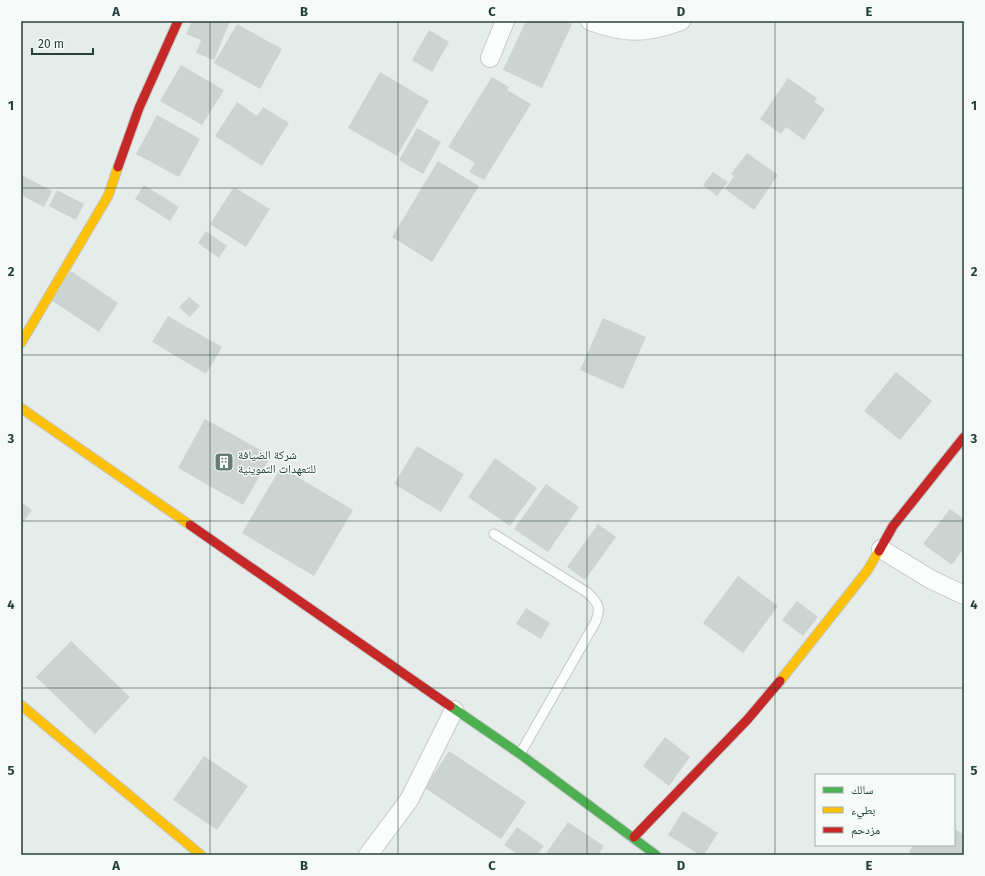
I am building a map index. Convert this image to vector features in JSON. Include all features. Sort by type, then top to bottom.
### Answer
[{"type":"street","points":[[21,343],[108,196],[139,108],[178,21]]},
{"type":"street","points":[[490,58],[506,21]]},
{"type":"street","points":[[590,21],[612,29],[640,31],[658,29],[681,21]]},
{"type":"street","points":[[21,408],[454,710],[520,754],[634,837],[656,855]]},
{"type":"street","points":[[634,837],[747,720],[848,596],[881,549],[893,526],[964,437]]},
{"type":"street","points":[[881,549],[932,580],[964,595]]},
{"type":"street","points":[[21,705],[201,855]]},
{"type":"street","points":[[368,855],[409,800],[454,710]]},
{"type":"lane","points":[[494,534],[588,593],[596,600],[600,611],[596,621],[520,754]]},
{"type":"building","points":[[192,21],[230,21],[214,60],[196,53],[201,40],[186,34]]},
{"type":"building","points":[[526,21],[566,21],[572,24],[542,88],[503,70]]},
{"type":"building","points":[[237,24],[282,49],[260,89],[214,63]]},
{"type":"building","points":[[429,30],[449,42],[432,72],[412,60]]},
{"type":"building","points":[[181,65],[224,90],[202,125],[160,101]]},
{"type":"building","points":[[380,72],[429,101],[397,156],[348,128]]},
{"type":"building","points":[[492,77],[509,87],[507,90],[531,104],[484,180],[469,172],[475,163],[448,147]]},
{"type":"building","points":[[788,78],[817,98],[814,102],[825,109],[804,140],[786,127],[781,134],[760,119]]},
{"type":"building","points":[[237,102],[257,116],[263,107],[289,123],[262,166],[215,136]]},
{"type":"building","points":[[157,115],[200,139],[179,177],[136,154]]},
{"type":"building","points":[[417,128],[441,142],[423,174],[399,160]]},
{"type":"building","points":[[747,153],[778,175],[754,210],[725,189],[734,176],[731,174]]},
{"type":"building","points":[[438,161],[479,186],[432,262],[392,237]]},
{"type":"building","points":[[713,172],[728,182],[717,196],[703,185]]},
{"type":"building","points":[[21,175],[52,191],[44,207],[21,195]]},
{"type":"building","points":[[144,185],[179,207],[170,221],[135,199]]},
{"type":"building","points":[[234,187],[270,209],[246,247],[210,224]]},
{"type":"building","points":[[57,190],[84,204],[76,220],[49,206]]},
{"type":"building","points":[[206,231],[227,246],[219,258],[198,243]]},
{"type":"building","points":[[71,271],[118,303],[99,332],[51,300]]},
{"type":"building","points":[[189,297],[200,306],[190,317],[179,307]]},
{"type":"building","points":[[168,316],[222,347],[206,374],[152,342]]},
{"type":"building","points":[[603,318],[646,337],[623,389],[580,370]]},
{"type":"building","points":[[896,372],[932,401],[900,440],[864,411]]},
{"type":"building","name":"شركة الضيافة للتعهدات التموينية","points":[[205,419],[271,456],[243,505],[178,468]]},
{"type":"building","points":[[417,446],[464,474],[441,512],[394,484]]},
{"type":"building","points":[[495,458],[537,488],[510,526],[468,497]]},
{"type":"building","points":[[281,467],[353,510],[314,576],[242,533]]},
{"type":"building","points":[[546,484],[579,507],[548,552],[514,529]]},
{"type":"building","points":[[21,502],[32,510],[21,525]]},
{"type":"building","points":[[950,509],[964,519],[964,548],[952,565],[923,544]]},
{"type":"building","points":[[598,524],[616,537],[585,580],[567,567]]},
{"type":"building","points":[[738,576],[778,606],[743,653],[703,623]]},
{"type":"building","points":[[797,601],[818,617],[803,636],[782,620]]},
{"type":"building","points":[[526,608],[550,623],[541,639],[516,624]]},
{"type":"building","points":[[71,641],[130,697],[95,734],[36,677]]},
{"type":"building","points":[[665,737],[690,757],[669,786],[643,766]]},
{"type":"building","points":[[449,751],[526,802],[501,839],[425,788]]},
{"type":"building","points":[[204,756],[248,786],[217,830],[173,800]]},
{"type":"building","points":[[683,811],[718,833],[704,855],[700,855],[668,835]]},
{"type":"building","points":[[568,822],[604,846],[598,855],[545,855]]},
{"type":"building","points":[[517,827],[544,846],[537,855],[518,855],[504,845]]},
{"type":"building","points":[[955,829],[964,835],[964,855],[914,855],[909,852],[912,846],[955,846]]},
{"type":"traffic: fast","points":[[450,706],[520,754],[656,855]]},
{"type":"traffic: slow","points":[[21,343],[108,196],[118,167]]},
{"type":"traffic: slow","points":[[21,408],[190,525]]},
{"type":"traffic: slow","points":[[780,681],[867,571],[879,551]]},
{"type":"traffic: slow","points":[[21,705],[201,855]]},
{"type":"traffic: jam","points":[[118,167],[139,108],[178,21]]},
{"type":"traffic: jam","points":[[879,551],[893,526],[964,437]]},
{"type":"traffic: jam","points":[[190,525],[450,706]]},
{"type":"traffic: jam","points":[[634,837],[747,720],[780,681]]},
{"type":"place","name":"شركة الضيافة للتعهدات التموينية","points":[[224,462]]}]
